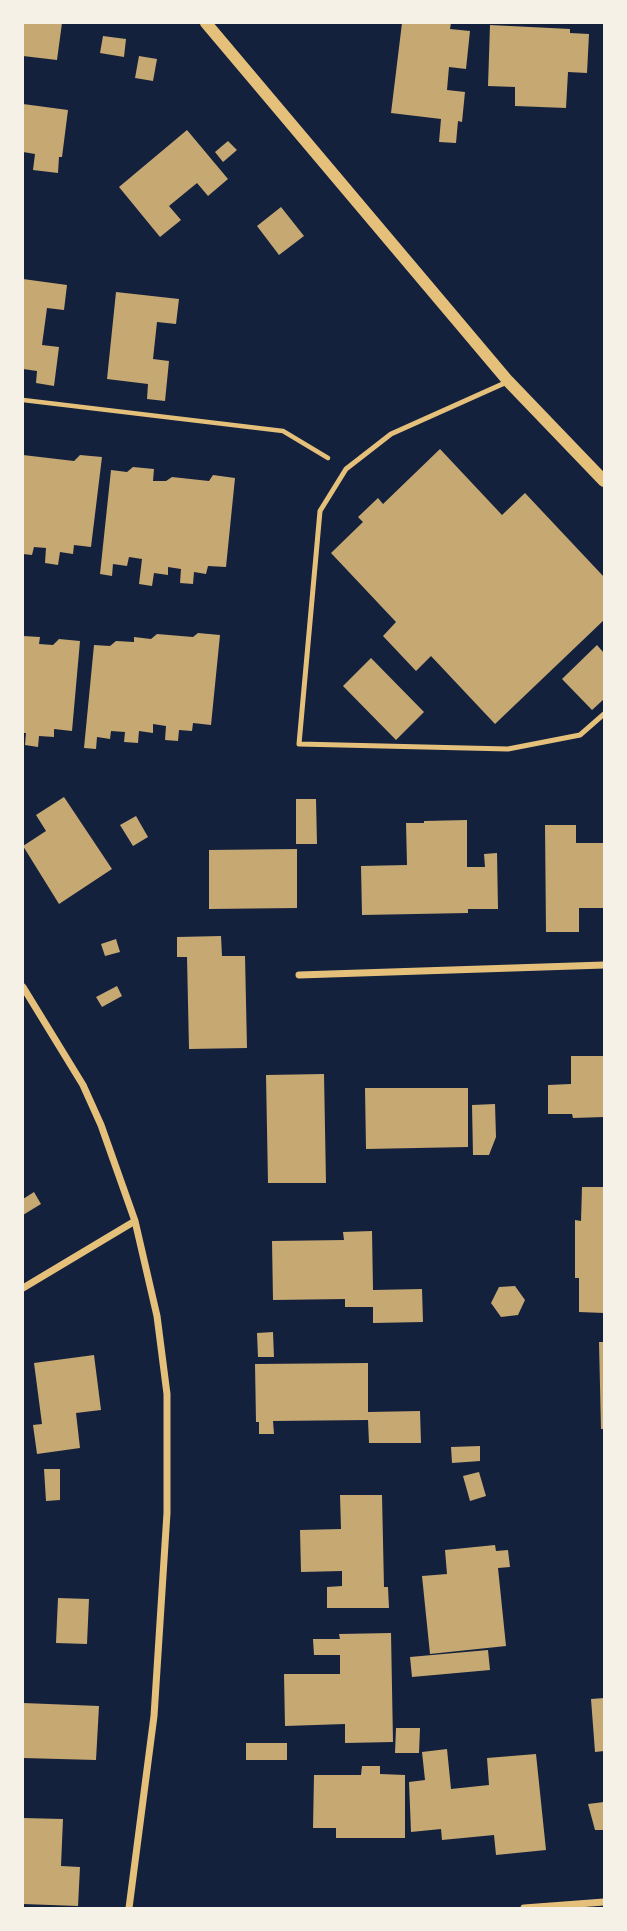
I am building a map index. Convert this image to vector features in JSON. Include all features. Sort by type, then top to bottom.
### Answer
[{"type":"street","points":[[206,23],[508,381],[604,481]]},
{"type":"street","points":[[299,975],[604,965]]},
{"type":"street","points":[[23,987],[83,1084],[101,1125],[135,1221],[157,1317],[167,1394],[167,1513],[154,1716],[129,1908]]},
{"type":"street","points":[[23,1288],[135,1221]]},
{"type":"street","points":[[524,1908],[604,1902]]},
{"type":"lane","points":[[508,381],[391,434],[346,469],[320,511],[299,744],[508,749],[580,735],[604,714]]},
{"type":"path","points":[[23,400],[283,431],[346,469]]},
{"type":"building","points":[[23,23],[62,23],[57,60],[23,56]]},
{"type":"building","points":[[402,23],[451,23],[450,29],[470,31],[466,69],[449,67],[447,90],[465,92],[462,122],[458,121],[456,143],[439,142],[441,119],[391,113]]},
{"type":"building","points":[[490,25],[570,29],[570,33],[589,34],[587,73],[568,72],[566,108],[515,106],[515,87],[488,86]]},
{"type":"building","points":[[103,36],[126,39],[124,57],[100,53]]},
{"type":"building","points":[[139,56],[157,59],[153,81],[135,78]]},
{"type":"building","points":[[23,104],[68,110],[58,173],[33,170],[35,154],[23,152]]},
{"type":"building","points":[[187,130],[228,179],[208,196],[197,183],[169,206],[181,220],[160,237],[119,187]]},
{"type":"building","points":[[228,141],[237,150],[223,162],[215,152]]},
{"type":"building","points":[[281,207],[304,236],[279,255],[257,226]]},
{"type":"building","points":[[23,279],[67,285],[64,310],[47,308],[42,345],[59,347],[54,386],[36,383],[37,371],[23,369]]},
{"type":"building","points":[[116,292],[179,299],[176,324],[157,322],[153,359],[169,361],[165,401],[147,399],[148,384],[107,379]]},
{"type":"building","points":[[440,449],[502,515],[525,493],[604,577],[604,620],[495,724],[431,656],[416,671],[383,636],[396,622],[331,553],[363,522],[358,517],[378,498],[383,504]]},
{"type":"building","points":[[23,455],[74,461],[80,455],[102,457],[91,547],[74,545],[73,554],[60,552],[58,565],[45,563],[46,548],[34,547],[32,555],[23,554]]},
{"type":"building","points":[[133,467],[154,469],[153,481],[166,481],[172,477],[209,481],[213,475],[235,478],[226,567],[208,566],[206,574],[194,572],[193,584],[180,583],[181,569],[168,567],[168,575],[154,573],[152,586],[139,584],[142,559],[129,557],[127,566],[113,564],[112,576],[100,574],[111,470],[127,472]]},
{"type":"building","points":[[198,633],[220,635],[211,725],[193,723],[192,731],[179,730],[178,741],[165,740],[166,726],[153,724],[153,733],[139,731],[138,743],[124,742],[125,732],[111,731],[110,739],[97,737],[96,749],[84,748],[94,645],[110,646],[116,641],[134,642],[134,637],[151,639],[157,634],[193,637]]},
{"type":"building","points":[[23,636],[40,637],[39,644],[53,645],[59,639],[80,641],[72,731],[54,729],[54,737],[39,736],[38,747],[25,745],[26,733],[23,733]]},
{"type":"building","points":[[597,645],[604,653],[604,699],[592,710],[562,679]]},
{"type":"building","points":[[371,658],[424,712],[396,740],[343,686]]},
{"type":"building","points":[[64,797],[112,869],[59,904],[23,846],[46,831],[36,815]]},
{"type":"building","points":[[296,799],[316,799],[317,844],[296,844]]},
{"type":"building","points":[[136,816],[148,837],[133,846],[120,825]]},
{"type":"building","points":[[467,820],[467,867],[485,867],[484,854],[497,853],[498,909],[468,909],[468,913],[362,915],[361,866],[407,865],[406,823]]},
{"type":"building","points":[[545,825],[576,825],[576,843],[604,843],[604,908],[579,908],[579,932],[546,932]]},
{"type":"building","points":[[297,849],[297,908],[209,909],[209,850]]},
{"type":"building","points":[[221,936],[222,956],[245,956],[247,1048],[189,1049],[187,957],[177,957],[177,937]]},
{"type":"building","points":[[116,939],[120,952],[105,956],[101,944]]},
{"type":"building","points":[[117,986],[122,996],[102,1007],[96,997]]},
{"type":"building","points":[[571,1056],[604,1056],[604,1117],[573,1118],[572,1114],[548,1114],[548,1085],[571,1084]]},
{"type":"building","points":[[324,1074],[326,1183],[268,1183],[266,1075]]},
{"type":"building","points":[[365,1088],[468,1088],[468,1147],[366,1149]]},
{"type":"building","points":[[495,1104],[496,1137],[489,1155],[473,1155],[472,1105]]},
{"type":"building","points":[[582,1187],[604,1187],[604,1313],[579,1312],[579,1278],[575,1278],[575,1220],[581,1221]]},
{"type":"building","points":[[34,1192],[41,1204],[23,1215],[23,1199]]},
{"type":"building","points":[[372,1231],[373,1290],[422,1289],[423,1322],[373,1323],[373,1307],[345,1307],[345,1299],[273,1300],[272,1241],[344,1240],[343,1232]]},
{"type":"building","points":[[515,1286],[525,1300],[518,1315],[501,1317],[491,1303],[499,1287]]},
{"type":"building","points":[[273,1332],[274,1357],[258,1357],[257,1333]]},
{"type":"building","points":[[599,1342],[604,1342],[604,1429],[601,1429]]},
{"type":"building","points":[[94,1355],[101,1410],[76,1413],[80,1448],[37,1454],[33,1425],[42,1424],[34,1363]]},
{"type":"building","points":[[368,1363],[368,1412],[420,1411],[421,1443],[369,1443],[368,1420],[273,1421],[274,1434],[259,1434],[259,1422],[256,1422],[255,1364]]},
{"type":"building","points":[[480,1446],[480,1461],[452,1463],[451,1447]]},
{"type":"building","points":[[44,1469],[60,1469],[60,1500],[46,1501]]},
{"type":"building","points":[[479,1472],[486,1496],[470,1501],[463,1476]]},
{"type":"building","points":[[340,1495],[382,1495],[384,1587],[388,1587],[389,1608],[327,1608],[327,1587],[342,1586],[342,1571],[301,1572],[300,1530],[341,1529]]},
{"type":"building","points":[[495,1545],[496,1551],[508,1550],[510,1567],[498,1568],[506,1646],[430,1654],[422,1576],[447,1574],[445,1550]]},
{"type":"building","points":[[58,1598],[89,1599],[87,1644],[56,1643]]},
{"type":"building","points":[[391,1633],[393,1742],[345,1743],[345,1724],[285,1726],[284,1674],[340,1674],[340,1655],[314,1655],[313,1639],[340,1639],[339,1634]]},
{"type":"building","points":[[488,1650],[490,1670],[412,1677],[410,1657]]},
{"type":"building","points":[[604,1698],[604,1751],[595,1752],[591,1699]]},
{"type":"building","points":[[23,1703],[99,1706],[96,1760],[23,1758]]},
{"type":"building","points":[[396,1728],[420,1728],[419,1753],[395,1753]]},
{"type":"building","points":[[246,1743],[287,1743],[287,1760],[246,1760]]},
{"type":"building","points":[[447,1749],[451,1789],[489,1785],[487,1758],[536,1754],[546,1850],[496,1855],[494,1835],[442,1840],[441,1829],[411,1832],[409,1782],[425,1780],[422,1752]]},
{"type":"building","points":[[362,1766],[380,1766],[380,1774],[405,1775],[405,1838],[336,1838],[336,1828],[313,1828],[314,1775],[361,1775]]},
{"type":"building","points":[[604,1802],[604,1830],[595,1830],[588,1804]]},
{"type":"building","points":[[23,1818],[63,1819],[61,1866],[80,1867],[78,1906],[23,1904]]}]
